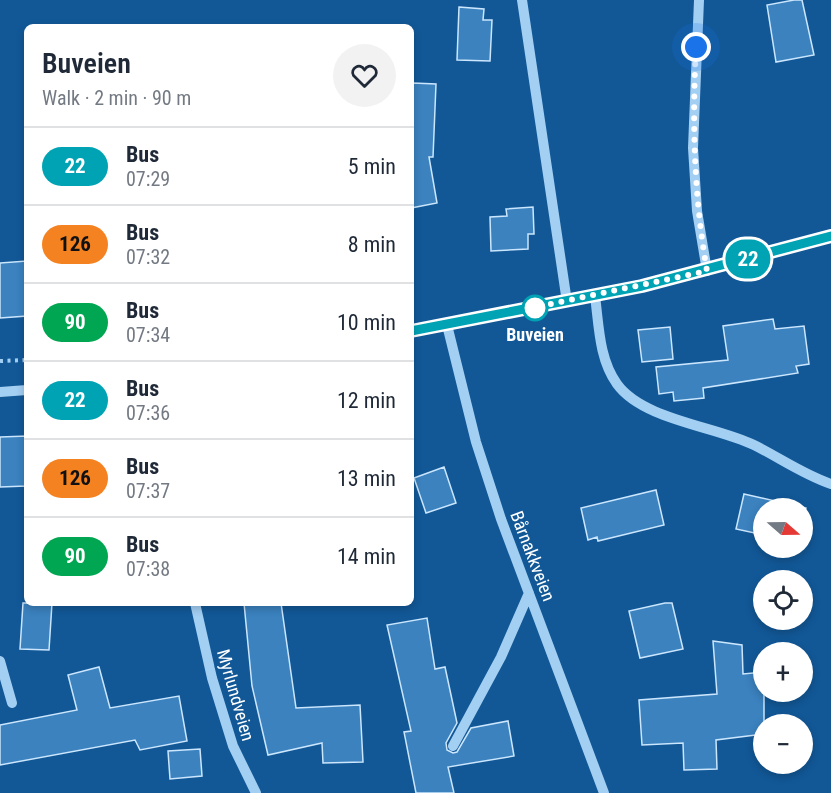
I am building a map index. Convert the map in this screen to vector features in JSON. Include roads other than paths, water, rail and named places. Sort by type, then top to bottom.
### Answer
[{"type":"street","points":[[522,0],[567,302]]},
{"type":"street","points":[[699,0],[693,148],[697,211],[707,271]]},
{"type":"street","points":[[414,330],[567,302],[707,271],[831,236]]},
{"type":"street","points":[[595,296],[604,359],[618,385],[634,399],[652,409],[752,444],[831,484]]},
{"type":"street","name":"Bårnakkveien","points":[[447,325],[476,442],[501,519],[604,793]]},
{"type":"street","points":[[0,392],[24,390]]},
{"type":"street","points":[[453,746],[501,657],[529,593]]},
{"type":"street","name":"Myrlundveien","points":[[196,606],[212,678],[233,746],[256,793]]},
{"type":"street","points":[[0,661],[12,703]]},
{"type":"place","name":"Buveien","points":[[535,308]]}]
